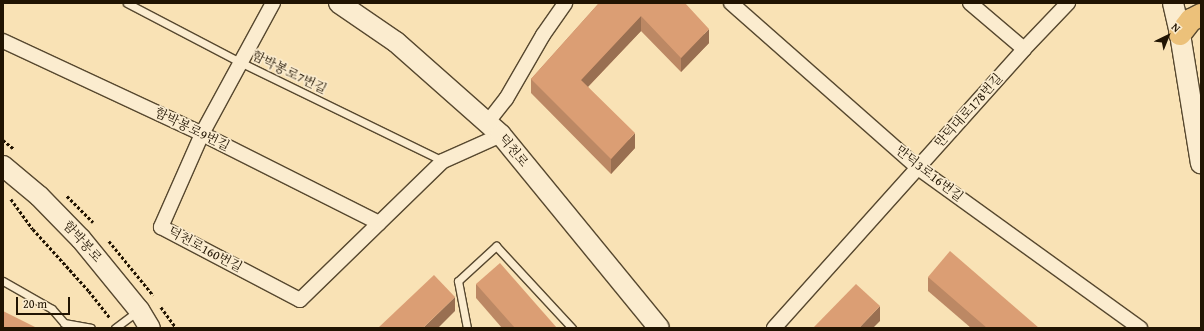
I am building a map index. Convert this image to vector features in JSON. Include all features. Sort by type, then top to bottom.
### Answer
[{"type":"main road","name":"덕천로","points":[[339,3],[396,42],[494,129],[659,328]]},
{"type":"main road","points":[[1173,3],[1180,34],[1201,163]]},
{"type":"main road","points":[[1180,34],[1191,20],[1201,15]]},
{"type":"main road","name":"함박봉로","points":[[3,166],[39,196],[81,239],[139,310],[150,328]]},
{"type":"street","name":"덕천로160번길","points":[[273,3],[242,63],[202,134],[161,226],[300,300],[379,222]]},
{"type":"street","points":[[379,222],[443,161],[494,129],[506,99],[565,3]]},
{"type":"street","name":"만덕3로16번길","points":[[731,3],[918,168],[1140,328]]},
{"type":"street","points":[[970,3],[1024,50]]},
{"type":"street","name":"만덕대로178번길","points":[[774,328],[1068,3]]},
{"type":"street","name":"함박봉로9번길","points":[[3,41],[202,134],[379,222]]},
{"type":"lane","name":"함박봉로7번길","points":[[127,3],[242,63],[443,161]]},
{"type":"lane","points":[[467,328],[458,281],[496,246],[572,328]]},
{"type":"lane","points":[[3,281],[52,309],[64,323],[91,328]]},
{"type":"lane","points":[[116,327],[139,310]]},
{"type":"path","points":[[7,194],[33,229],[89,290],[116,327]]},
{"type":"building","points":[[599,3],[685,3],[709,29],[681,58],[641,16],[581,80],[635,133],[611,159],[531,79]]},
{"type":"building","points":[[950,251],[1039,328],[987,328],[928,277]]},
{"type":"building","points":[[500,263],[557,328],[515,328],[476,284]]},
{"type":"building","points":[[434,275],[455,297],[423,328],[378,328]]},
{"type":"building","points":[[856,284],[880,306],[859,328],[813,328]]},
{"type":"building","points":[[3,311],[37,328],[3,328]]}]
